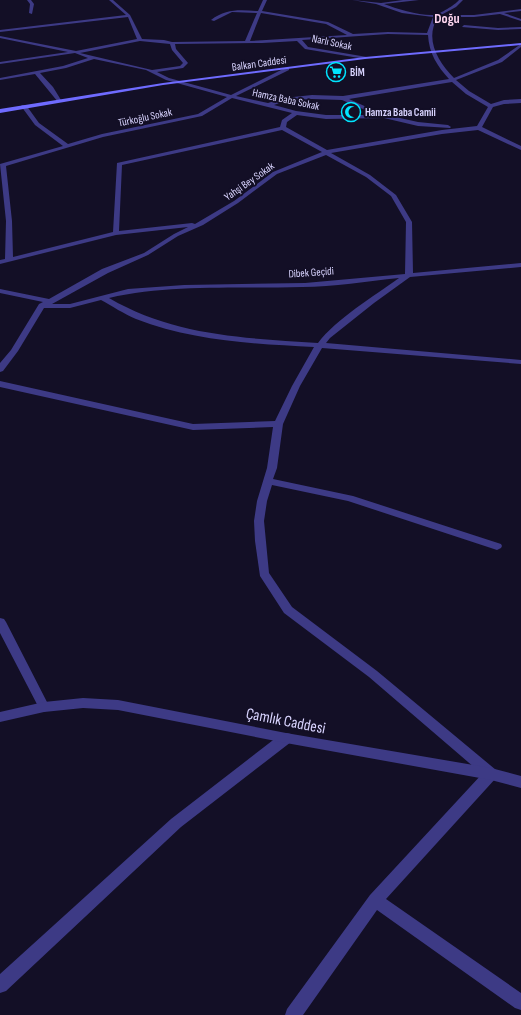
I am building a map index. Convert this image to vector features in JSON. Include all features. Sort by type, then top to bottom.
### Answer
[{"type":"main road","name":"Balkan Caddesi","points":[[0,111],[58,100],[365,58],[431,51],[521,45]]},
{"type":"street","points":[[30,0],[32,4],[31,13]]},
{"type":"street","points":[[111,0],[129,16],[140,40]]},
{"type":"street","points":[[247,42],[265,0]]},
{"type":"street","points":[[354,0],[377,3],[417,0]]},
{"type":"street","points":[[461,0],[456,6],[436,16],[433,20],[429,34],[431,51],[453,80],[465,92],[491,106]]},
{"type":"street","points":[[377,3],[402,12],[436,16],[474,16],[521,10]]},
{"type":"street","points":[[213,20],[232,11],[260,12],[327,23],[352,35]]},
{"type":"street","points":[[498,13],[521,20]]},
{"type":"street","points":[[0,31],[129,16]]},
{"type":"street","points":[[464,26],[498,29],[521,28]]},
{"type":"street","points":[[0,63],[76,52],[140,40],[158,40],[172,43],[205,41],[247,42],[352,35],[429,34]]},
{"type":"street","points":[[0,37],[76,52],[93,58],[153,71],[181,67],[186,63],[174,49],[172,43]]},
{"type":"street","name":"Narlı Sokak","points":[[298,39],[307,48],[365,58]]},
{"type":"street","points":[[268,105],[284,100],[312,97],[343,98],[453,80],[500,61],[521,45]]},
{"type":"street","points":[[0,79],[64,67],[93,58]]},
{"type":"street","name":"Türkoğlu Sokak","points":[[2,165],[102,136],[200,115],[232,96],[287,69]]},
{"type":"street","name":"Hamza Baba Sokak","points":[[153,71],[168,79],[296,113],[326,117],[384,116],[418,124],[479,128]]},
{"type":"street","points":[[37,72],[51,88],[58,100]]},
{"type":"street","points":[[343,98],[384,116]]},
{"type":"street","points":[[521,101],[504,102],[491,106],[479,128],[521,148]]},
{"type":"street","points":[[24,106],[36,124],[67,146]]},
{"type":"street","points":[[283,128],[284,121],[296,113]]},
{"type":"street","points":[[116,234],[120,164],[225,142],[258,132],[283,128],[368,176],[393,195],[409,222],[409,275],[365,305],[327,336],[319,346],[296,386],[278,424],[272,468],[262,501],[259,522],[264,573],[288,610],[373,674],[491,774],[375,900],[294,1015]]},
{"type":"street","name":"Yahşi Bey Sokak","points":[[42,306],[105,271],[146,254],[176,235],[201,224],[236,202],[275,173],[327,152],[442,132],[479,128]]},
{"type":"street","points":[[515,144],[521,142]]},
{"type":"street","points":[[2,165],[9,221],[10,260]]},
{"type":"street","points":[[0,262],[116,234],[201,224]]},
{"type":"street","name":"Dibek Geçidi","points":[[42,306],[70,306],[128,291],[170,288],[305,284],[521,265]]},
{"type":"street","points":[[0,291],[49,301],[42,306],[14,351],[0,369]]},
{"type":"street","points":[[102,297],[138,317],[168,327],[218,337],[521,362]]},
{"type":"street","points":[[0,384],[193,427],[278,424]]},
{"type":"street","points":[[267,481],[350,498],[497,546]]},
{"type":"street","points":[[0,622],[44,707]]},
{"type":"street","name":"Çamlık Caddesi","points":[[0,717],[44,707],[83,703],[118,705],[286,738],[491,774],[521,782]]},
{"type":"street","points":[[0,985],[176,823],[286,738]]},
{"type":"street","points":[[375,900],[521,1002]]},
{"type":"place","name":"BİM","points":[[336,72]]},
{"type":"place","name":"Hamza Baba Camii","points":[[351,112]]},
{"type":"district","name":"Doğu","points":[[447,18]]}]
